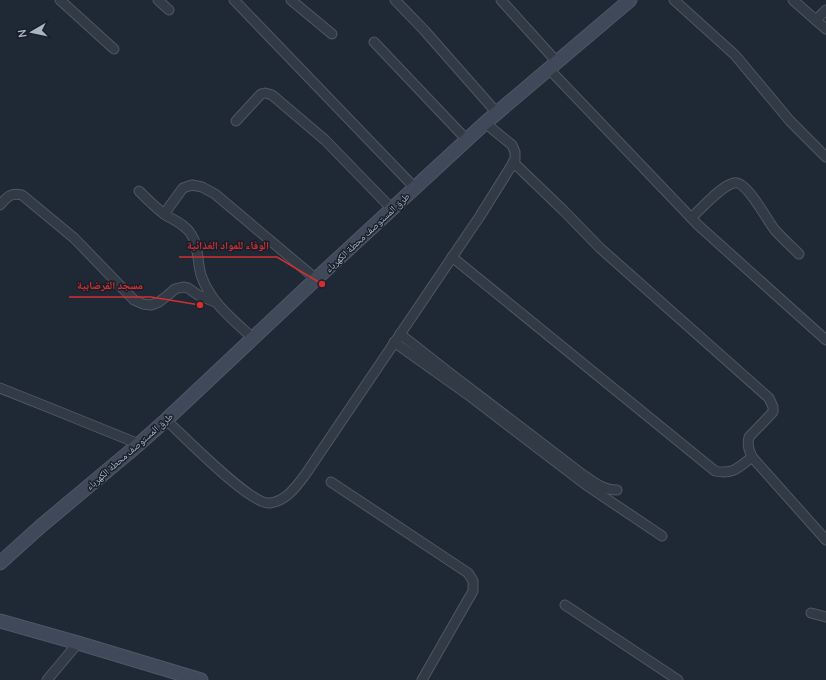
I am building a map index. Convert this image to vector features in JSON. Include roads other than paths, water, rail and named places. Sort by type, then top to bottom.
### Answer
[{"type":"street","points":[[60,0],[114,49]]},
{"type":"street","points":[[158,0],[169,10]]},
{"type":"street","points":[[234,0],[415,188]]},
{"type":"street","points":[[291,0],[332,34]]},
{"type":"street","points":[[395,0],[424,30],[497,113]]},
{"type":"street","points":[[501,0],[553,66],[698,225],[825,337]]},
{"type":"street","name":"طرق المستوصف محطة الكهرباء","points":[[0,563],[40,526],[166,420],[485,123],[630,0]]},
{"type":"street","points":[[674,0],[735,55],[790,121],[826,157]]},
{"type":"street","points":[[793,0],[826,29]]},
{"type":"street","points":[[816,20],[826,10]]},
{"type":"street","points":[[374,42],[467,140]]},
{"type":"street","points":[[236,121],[261,94],[265,93],[272,95],[324,140],[392,209]]},
{"type":"street","points":[[166,420],[223,473],[259,501],[269,504],[278,501],[290,493],[305,475],[480,216],[515,160],[515,152],[512,145],[485,123]]},
{"type":"street","points":[[513,162],[564,210],[600,248],[769,398],[773,407],[773,412],[749,437],[749,450],[752,457],[826,540]]},
{"type":"street","points":[[692,217],[725,187],[738,182],[744,186],[775,230],[799,254]]},
{"type":"street","points":[[164,214],[183,188],[192,185],[202,186],[215,194],[316,280]]},
{"type":"street","points":[[139,191],[164,214],[190,232],[195,242],[201,276],[215,302],[253,338]]},
{"type":"street","points":[[0,205],[8,196],[12,194],[22,195],[74,238],[134,300],[143,304],[151,305],[160,302],[175,289],[183,287],[188,288],[198,295],[215,302]]},
{"type":"street","points":[[452,257],[715,471],[732,472],[752,457]]},
{"type":"street","points":[[400,334],[450,374],[582,474],[603,488],[617,490]]},
{"type":"street","points":[[394,342],[467,394],[586,485],[662,536]]},
{"type":"street","points":[[0,388],[139,444]]},
{"type":"street","points":[[331,482],[468,573],[474,581],[473,591],[422,680]]},
{"type":"street","points":[[565,605],[678,680]]},
{"type":"street","points":[[811,613],[826,617]]},
{"type":"street","points":[[0,621],[201,680]]},
{"type":"street","points":[[47,680],[78,643]]},
{"type":"place","name":"الوفاء للمواد الغذائية","points":[[322,284]]},
{"type":"place","name":"مسجد القرضابية","points":[[200,305]]}]
